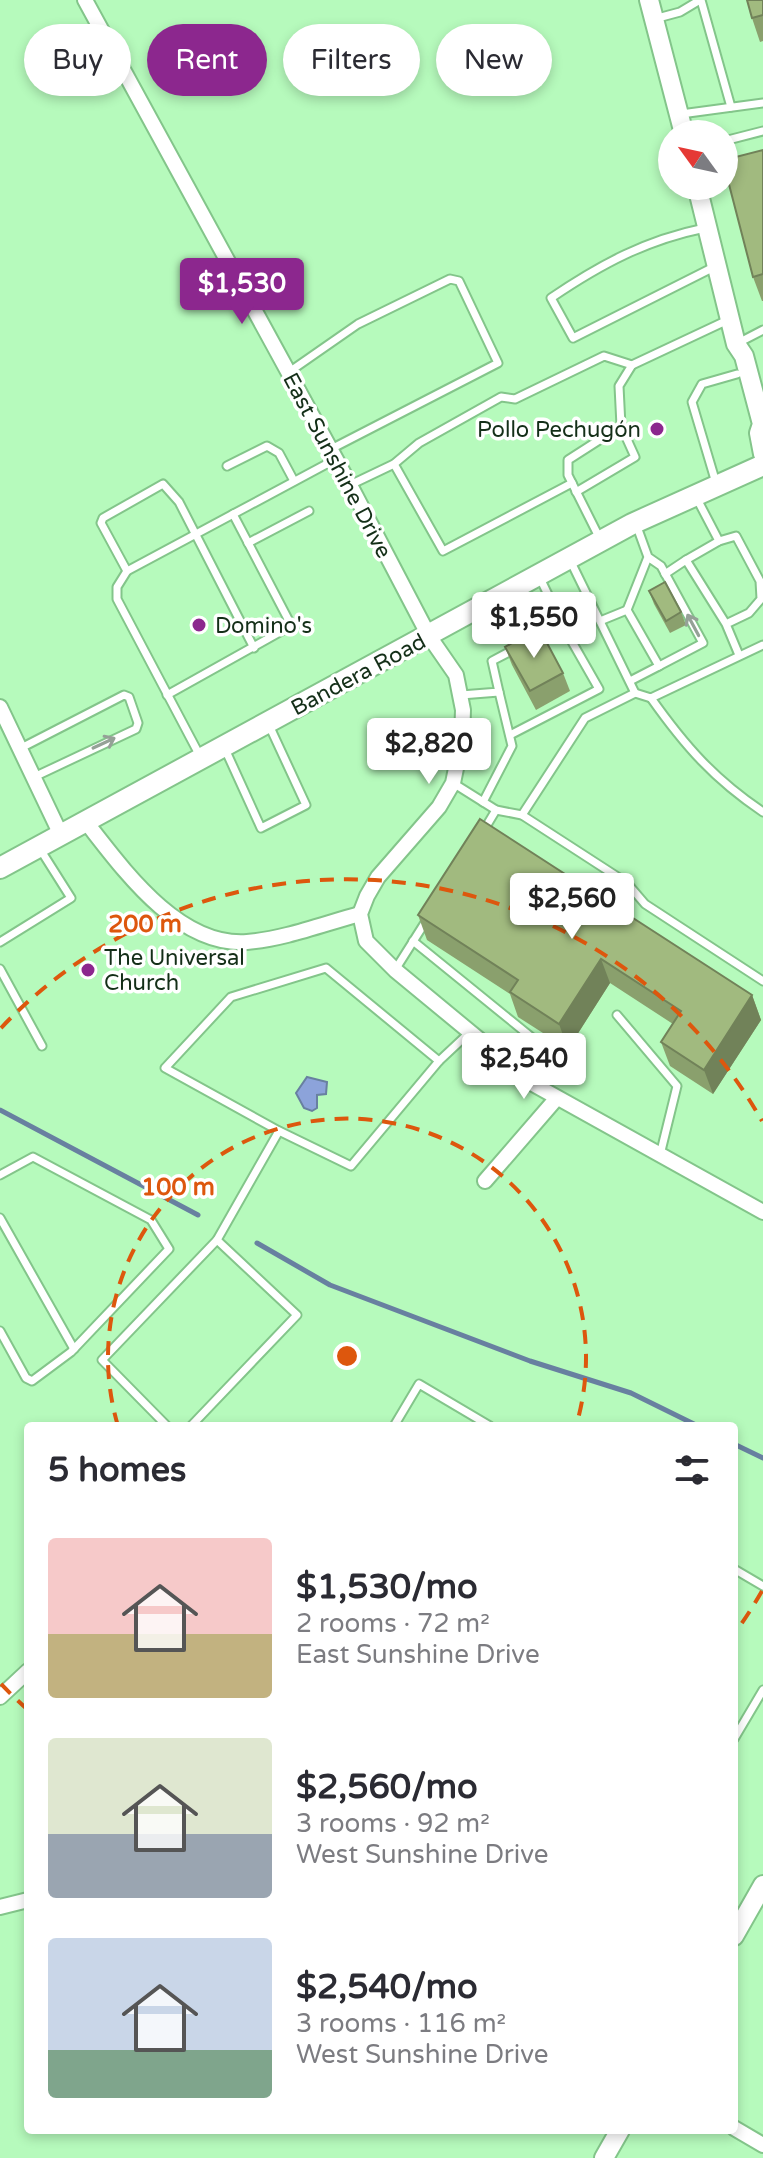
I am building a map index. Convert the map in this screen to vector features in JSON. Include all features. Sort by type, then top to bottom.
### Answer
[{"type":"main road","name":"Bandera Road","points":[[0,868],[636,522],[716,483],[763,465]]},
{"type":"street","name":"East Sunshine Drive","points":[[85,0],[289,372],[429,636],[456,675],[461,695]]},
{"type":"street","points":[[649,0],[680,120]]},
{"type":"street","points":[[700,200],[736,344],[737,374],[751,429],[759,433]]},
{"type":"street","points":[[736,344],[744,356],[760,416],[763,454]]},
{"type":"street","points":[[461,695],[462,739],[453,783],[439,807],[378,877],[360,914],[366,941],[395,970],[556,1099],[763,1212]]},
{"type":"street","points":[[0,707],[61,835]]},
{"type":"street","points":[[86,822],[150,899],[210,936],[246,942],[360,914]]},
{"type":"street","points":[[485,1181],[556,1099]]},
{"type":"street","points":[[0,1697],[24,1675]]},
{"type":"street","points":[[738,1926],[763,1885]]},
{"type":"street","points":[[0,1907],[24,1901]]},
{"type":"street","points":[[738,2130],[763,2145]]},
{"type":"street","points":[[604,2158],[618,2134]]},
{"type":"lane","points":[[654,19],[680,12],[700,0],[731,107]]},
{"type":"lane","points":[[679,115],[763,103]]},
{"type":"lane","points":[[738,137],[763,131]]},
{"type":"lane","points":[[707,228],[663,237],[638,247],[602,264],[551,298],[573,338],[717,266]]},
{"type":"lane","points":[[202,758],[117,599],[117,587],[127,571],[294,481],[333,454],[498,363],[459,281],[450,279],[369,318],[289,372]]},
{"type":"lane","points":[[576,492],[635,457],[621,426],[619,386],[632,365],[730,319]]},
{"type":"lane","points":[[736,344],[763,330]]},
{"type":"lane","points":[[350,485],[394,464],[419,443],[501,397],[515,399],[604,356],[632,365]]},
{"type":"lane","points":[[716,483],[692,402],[702,384],[737,374]]},
{"type":"lane","points":[[601,541],[572,483],[568,460],[621,426]]},
{"type":"lane","points":[[227,466],[267,446],[279,453],[294,481]]},
{"type":"lane","points":[[394,464],[443,551],[572,483]]},
{"type":"lane","points":[[127,571],[101,523],[103,518],[163,484],[171,490],[254,648]]},
{"type":"lane","points":[[694,494],[719,541]]},
{"type":"lane","points":[[248,543],[309,511]]},
{"type":"lane","points":[[167,695],[282,634],[288,619],[233,514]]},
{"type":"lane","points":[[630,681],[703,643],[665,574],[648,557],[636,522]]},
{"type":"lane","points":[[665,574],[719,541],[736,536],[760,581],[761,599],[749,613],[726,624]]},
{"type":"lane","points":[[600,621],[627,610],[648,557]]},
{"type":"lane","points":[[569,558],[635,693]]},
{"type":"lane","points":[[686,560],[726,624],[739,655]]},
{"type":"lane","points":[[510,735],[599,689],[538,575]]},
{"type":"lane","points":[[627,610],[659,666]]},
{"type":"lane","points":[[483,802],[512,746],[492,661],[563,626]]},
{"type":"lane","points":[[651,698],[763,645]]},
{"type":"lane","points":[[461,695],[499,692]]},
{"type":"lane","points":[[522,815],[585,718],[635,693],[651,698],[685,746],[724,786],[763,812]]},
{"type":"lane","points":[[21,748],[124,695],[129,697],[138,723],[136,729],[34,777]]},
{"type":"lane","points":[[224,747],[261,828],[306,805],[268,723]]},
{"type":"lane","points":[[453,783],[496,810],[522,815],[627,883],[645,904],[763,981]]},
{"type":"lane","points":[[480,836],[496,810]]},
{"type":"lane","points":[[0,942],[71,898],[39,847]]},
{"type":"lane","points":[[395,970],[429,915]]},
{"type":"lane","points":[[413,941],[546,1049]]},
{"type":"lane","points":[[439,1061],[326,968],[231,997],[165,1068],[279,1131],[351,1166],[439,1061],[470,1032]]},
{"type":"lane","points":[[0,969],[42,1046]]},
{"type":"lane","points":[[617,1015],[677,1086],[660,1157]]},
{"type":"lane","points":[[163,1422],[102,1360],[217,1240],[279,1131]]},
{"type":"lane","points":[[0,1175],[33,1157],[151,1220],[169,1249],[74,1349],[32,1381],[26,1378],[0,1331]]},
{"type":"lane","points":[[0,1218],[74,1349]]},
{"type":"lane","points":[[195,1422],[297,1315],[217,1240]]},
{"type":"lane","points":[[396,1422],[419,1384],[483,1422]]},
{"type":"lane","points":[[738,1571],[763,1586]]},
{"type":"lane","points":[[738,1732],[763,1691]]},
{"type":"water","points":[[307,1077],[327,1082],[326,1094],[317,1095],[317,1108],[312,1111],[304,1108],[296,1093]]},
{"type":"building","points":[[747,0],[763,0],[763,15],[752,18]]},
{"type":"building","points":[[763,150],[763,274],[753,277],[733,200],[738,200],[738,156]]},
{"type":"building","points":[[665,582],[681,612],[666,621],[649,591]]},
{"type":"building","points":[[539,628],[563,673],[530,691],[505,647]]},
{"type":"building","points":[[480,819],[752,995],[704,1070],[661,1042],[681,1011],[601,959],[559,1024],[510,992],[518,980],[418,915]]},
{"type":"waterway","points":[[0,1110],[198,1215]]},
{"type":"waterway","points":[[257,1243],[330,1285],[530,1361],[631,1393],[690,1422]]},
{"type":"waterway","points":[[738,1446],[763,1458]]},
{"type":"place","name":"Pollo Pechugón","points":[[657,429]]},
{"type":"place","name":"Domino's","points":[[199,625]]},
{"type":"place","name":"The Universal Church","points":[[88,970]]}]
